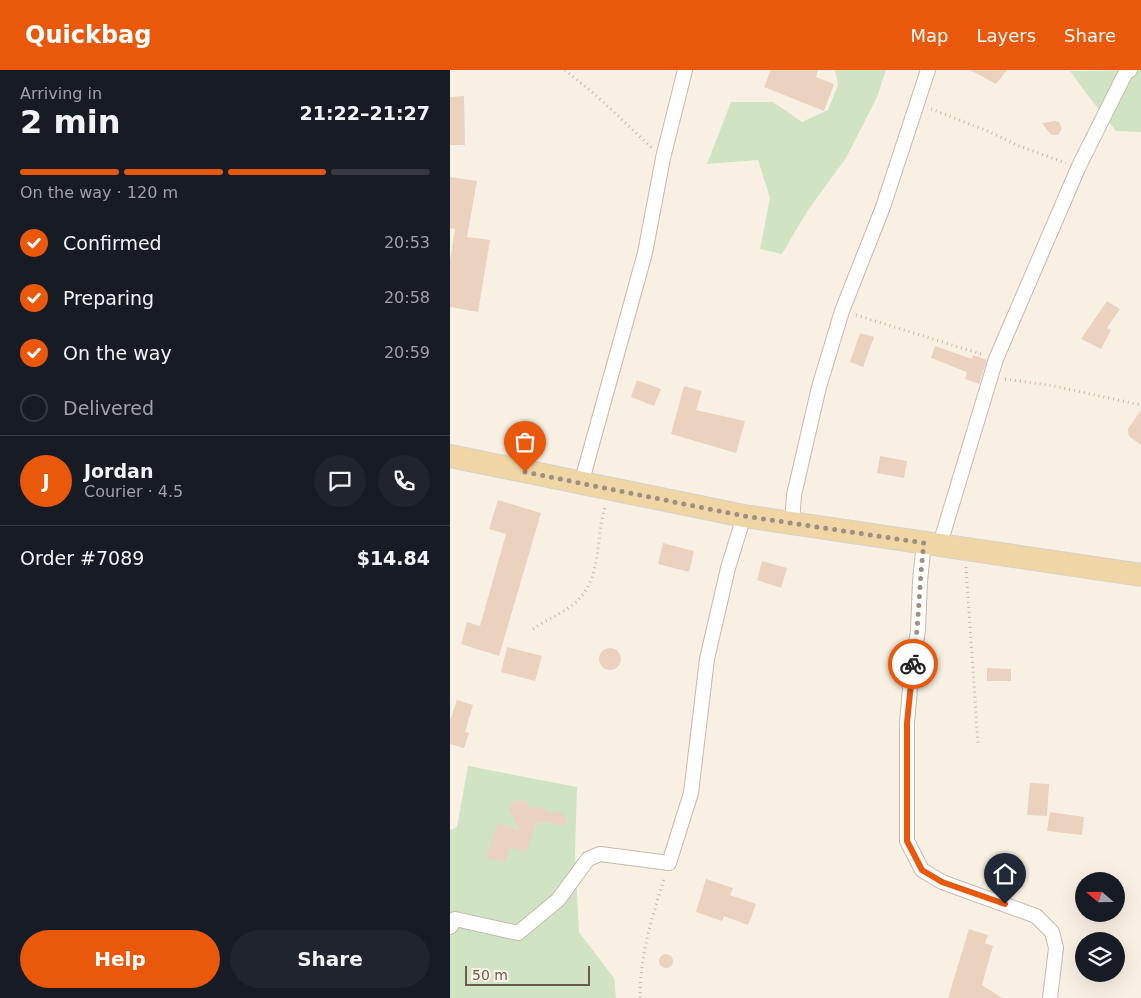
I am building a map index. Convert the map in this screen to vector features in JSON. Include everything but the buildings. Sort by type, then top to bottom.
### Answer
[{"type":"main road","points":[[450,456],[744,516],[1141,574]]},
{"type":"street","points":[[581,484],[645,253],[663,158],[685,70]]},
{"type":"street","points":[[792,523],[794,495],[819,387],[842,311],[883,207],[928,70]]},
{"type":"street","points":[[1050,998],[1056,948],[1052,932],[1036,916],[942,882],[922,870],[907,841],[907,723],[918,630],[920,580],[932,544],[992,376],[996,359],[1079,166],[1126,72],[1130,70]]},
{"type":"street","points":[[450,927],[454,919],[518,934],[558,900],[588,859],[600,854],[669,863],[691,793],[707,658],[728,568],[744,516]]},
{"type":"path","points":[[565,70],[598,97],[663,158]]},
{"type":"path","points":[[917,104],[1052,158],[1079,166]]},
{"type":"path","points":[[842,311],[996,359]]},
{"type":"path","points":[[992,376],[1054,386],[1141,405]]},
{"type":"path","points":[[533,629],[576,602],[589,587],[597,562],[600,525],[610,490]]},
{"type":"path","points":[[965,548],[978,744]]},
{"type":"path","points":[[640,998],[640,981],[648,928],[669,863]]},
{"type":"green space","points":[[835,70],[886,70],[877,97],[846,158],[808,210],[782,254],[760,249],[770,198],[758,160],[707,164],[731,102],[773,102],[802,122],[828,110],[838,85]]},
{"type":"green space","points":[[1141,70],[1141,132],[1116,131],[1070,71]]},
{"type":"green space","points":[[468,766],[577,787],[575,853],[579,932],[614,978],[616,998],[450,998],[450,830],[457,827]]},
{"type":"way so far","points":[[525,472],[744,516],[924,543],[918,630],[913,664]]},
{"type":"route","points":[[913,664],[907,723],[907,841],[922,870],[942,882],[1005,904]]}]
